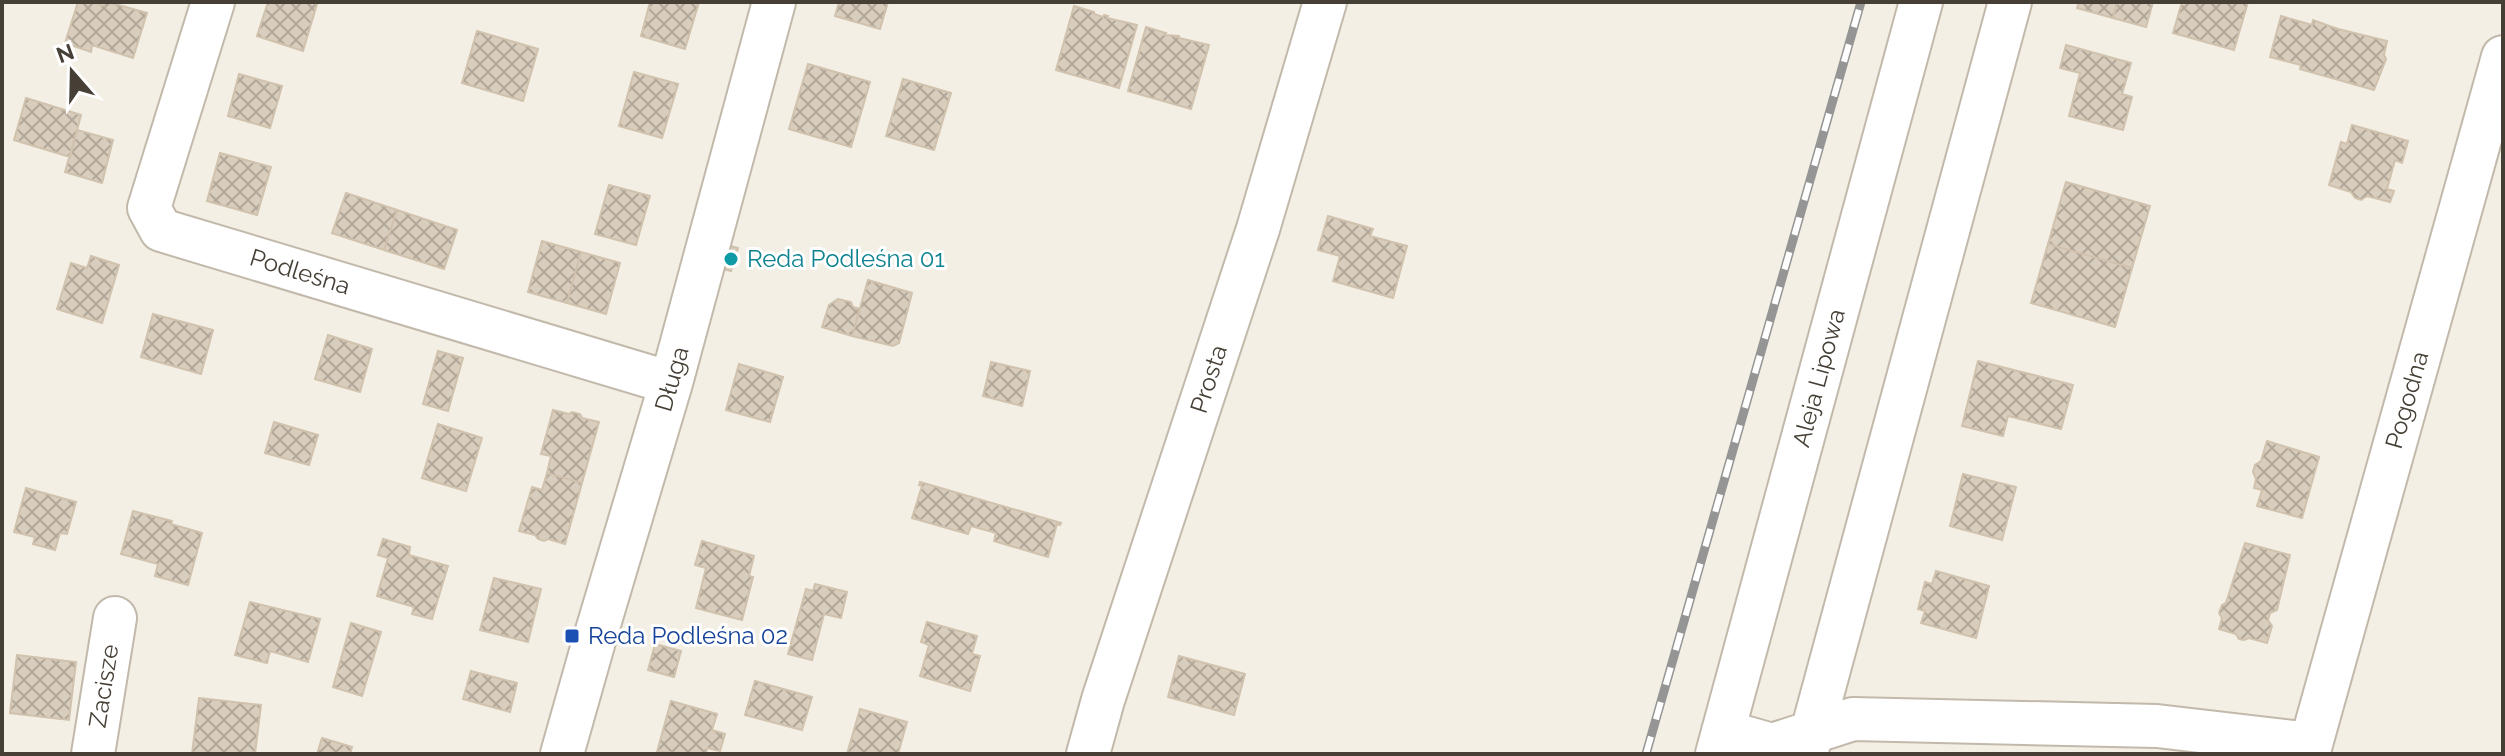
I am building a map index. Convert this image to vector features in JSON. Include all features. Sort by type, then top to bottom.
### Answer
[{"type":"street","name":"Podleśna","points":[[213,2],[149,208],[161,230],[671,383]]},
{"type":"street","name":"Długa","points":[[562,754],[671,383],[774,2]]},
{"type":"street","name":"Prosta","points":[[1088,754],[1258,229],[1325,2]]},
{"type":"street","name":"Aleja Lipowa","points":[[1720,742],[1921,2]]},
{"type":"street","points":[[1810,743],[2010,2]]},
{"type":"street","name":"Pogodna","points":[[1720,742],[1772,745],[1810,743],[1853,719],[2157,726],[2310,749],[2503,57]]},
{"type":"street","name":"Zacisze","points":[[93,754],[115,618]]},
{"type":"building","points":[[78,2],[104,6],[108,2],[147,13],[133,58],[92,45],[91,52],[65,43]]},
{"type":"building","points":[[268,2],[317,4],[303,51],[257,36]]},
{"type":"building","points":[[650,2],[699,2],[685,49],[641,36]]},
{"type":"building","points":[[839,2],[888,2],[880,29],[835,16]]},
{"type":"building","points":[[2079,2],[2117,2],[2113,18],[2077,8]]},
{"type":"building","points":[[2117,2],[2153,2],[2146,27],[2113,18]]},
{"type":"building","points":[[2182,2],[2248,2],[2234,50],[2173,33]]},
{"type":"building","points":[[1074,6],[1137,25],[1119,88],[1056,70]]},
{"type":"building","points":[[2281,16],[2312,25],[2313,20],[2387,41],[2386,59],[2374,90],[2270,57]]},
{"type":"building","points":[[1146,27],[1165,35],[1209,45],[1191,109],[1128,91]]},
{"type":"building","points":[[477,31],[538,49],[523,101],[462,83]]},
{"type":"building","points":[[2066,45],[2131,63],[2122,94],[2132,97],[2123,130],[2069,116],[2080,73],[2060,68]]},
{"type":"building","points":[[808,64],[870,82],[851,147],[789,129]]},
{"type":"building","points":[[634,72],[678,84],[662,138],[619,126]]},
{"type":"building","points":[[239,74],[282,86],[270,128],[228,116]]},
{"type":"building","points":[[903,79],[951,93],[934,150],[886,136]]},
{"type":"building","points":[[26,98],[81,115],[70,157],[14,140]]},
{"type":"building","points":[[2352,125],[2408,141],[2402,163],[2395,160],[2387,189],[2394,191],[2390,202],[2367,196],[2361,200],[2351,192],[2329,185],[2341,142],[2347,144]]},
{"type":"building","points":[[77,130],[113,140],[102,183],[65,172]]},
{"type":"building","points":[[220,153],[271,167],[257,215],[207,201]]},
{"type":"building","points":[[2066,182],[2150,206],[2132,268],[2048,244]]},
{"type":"building","points":[[609,185],[650,196],[636,245],[595,234]]},
{"type":"building","points":[[346,193],[397,210],[384,250],[332,233]]},
{"type":"building","points":[[397,210],[457,230],[444,269],[384,250]]},
{"type":"building","points":[[1328,216],[1373,229],[1370,236],[1407,246],[1393,298],[1333,281],[1340,256],[1318,250]]},
{"type":"building","points":[[542,241],[581,252],[567,303],[528,292]]},
{"type":"building","points":[[2048,244],[2132,268],[2115,327],[2031,303]]},
{"type":"building","name":"Reda Podleśna 01","points":[[730,246],[738,248],[731,271],[723,269]]},
{"type":"building","points":[[581,252],[620,263],[606,314],[567,303]]},
{"type":"building","points":[[91,256],[119,265],[102,323],[57,309],[71,263],[87,268]]},
{"type":"building","points":[[868,280],[912,293],[899,343],[893,346],[852,336]]},
{"type":"building","points":[[838,299],[851,302],[853,307],[860,309],[852,336],[822,327],[829,305]]},
{"type":"building","points":[[153,314],[213,330],[201,374],[141,357]]},
{"type":"building","points":[[328,335],[372,349],[360,392],[315,379]]},
{"type":"building","points":[[438,351],[463,358],[448,411],[423,404]]},
{"type":"building","points":[[1978,361],[2073,385],[2061,429],[2008,416],[2003,436],[1962,426]]},
{"type":"building","points":[[991,362],[1030,371],[1022,406],[983,396]]},
{"type":"building","points":[[739,364],[783,377],[770,422],[726,410]]},
{"type":"building","points":[[553,410],[580,414],[582,418],[599,422],[582,483],[547,473],[551,456],[541,454]]},
{"type":"building","points":[[274,422],[318,435],[309,465],[265,453]]},
{"type":"building","points":[[438,424],[482,438],[466,491],[422,478]]},
{"type":"building","points":[[2267,441],[2319,457],[2302,518],[2257,506],[2262,490],[2254,488],[2256,479],[2253,472],[2255,465],[2261,461]]},
{"type":"building","points":[[547,473],[582,483],[565,544],[548,539],[544,541],[519,531],[532,487],[542,490]]},
{"type":"building","points":[[1963,474],[2016,487],[2002,540],[1950,526]]},
{"type":"building","points":[[920,482],[1061,523],[1057,524],[1048,557],[994,541],[996,533],[971,526],[968,534],[912,518],[922,486]]},
{"type":"building","points":[[26,488],[76,502],[67,534],[60,533],[55,550],[33,544],[35,537],[14,532]]},
{"type":"building","points":[[133,511],[202,533],[188,585],[155,576],[158,564],[121,554]]},
{"type":"building","points":[[383,539],[410,547],[409,555],[448,566],[432,619],[412,614],[414,607],[377,596],[388,558],[378,555]]},
{"type":"building","points":[[702,541],[754,556],[749,576],[753,577],[742,620],[696,608],[706,568],[695,565]]},
{"type":"building","points":[[2245,543],[2290,555],[2277,610],[2270,613],[2268,620],[2272,626],[2267,643],[2249,638],[2239,639],[2236,634],[2219,629],[2222,618],[2219,613],[2226,603]]},
{"type":"building","points":[[1936,571],[1989,586],[1976,638],[1921,623],[1925,611],[1918,609],[1925,582],[1932,584]]},
{"type":"building","points":[[494,578],[541,589],[528,642],[480,630]]},
{"type":"building","points":[[815,584],[847,592],[841,618],[824,614],[812,660],[788,654],[806,589],[813,591]]},
{"type":"building","points":[[250,602],[320,619],[308,662],[270,651],[267,663],[235,655]]},
{"type":"building","points":[[927,622],[977,636],[972,654],[980,656],[970,691],[920,676],[929,645],[921,642]]},
{"type":"building","points":[[351,623],[381,632],[362,696],[333,687]]},
{"type":"building","points":[[655,644],[681,651],[674,677],[648,670]]},
{"type":"building","points":[[17,655],[76,662],[69,720],[10,713]]},
{"type":"building","points":[[1179,656],[1245,674],[1234,715],[1168,697]]},
{"type":"building","points":[[471,671],[517,683],[510,712],[463,699]]},
{"type":"building","points":[[755,681],[812,697],[802,730],[745,715]]},
{"type":"building","points":[[199,698],[261,705],[255,754],[192,754]]},
{"type":"building","points":[[671,701],[717,714],[712,730],[725,734],[720,751],[707,748],[706,754],[657,752]]},
{"type":"building","points":[[860,709],[907,722],[898,754],[847,754]]},
{"type":"building","points":[[322,738],[352,747],[350,754],[317,754]]},
{"type":"railway","points":[[1646,754],[1861,2]]},
{"type":"place","name":"Reda Podleśna 01","points":[[731,259]]},
{"type":"place","name":"Reda Podleśna 02","points":[[572,636]]}]
